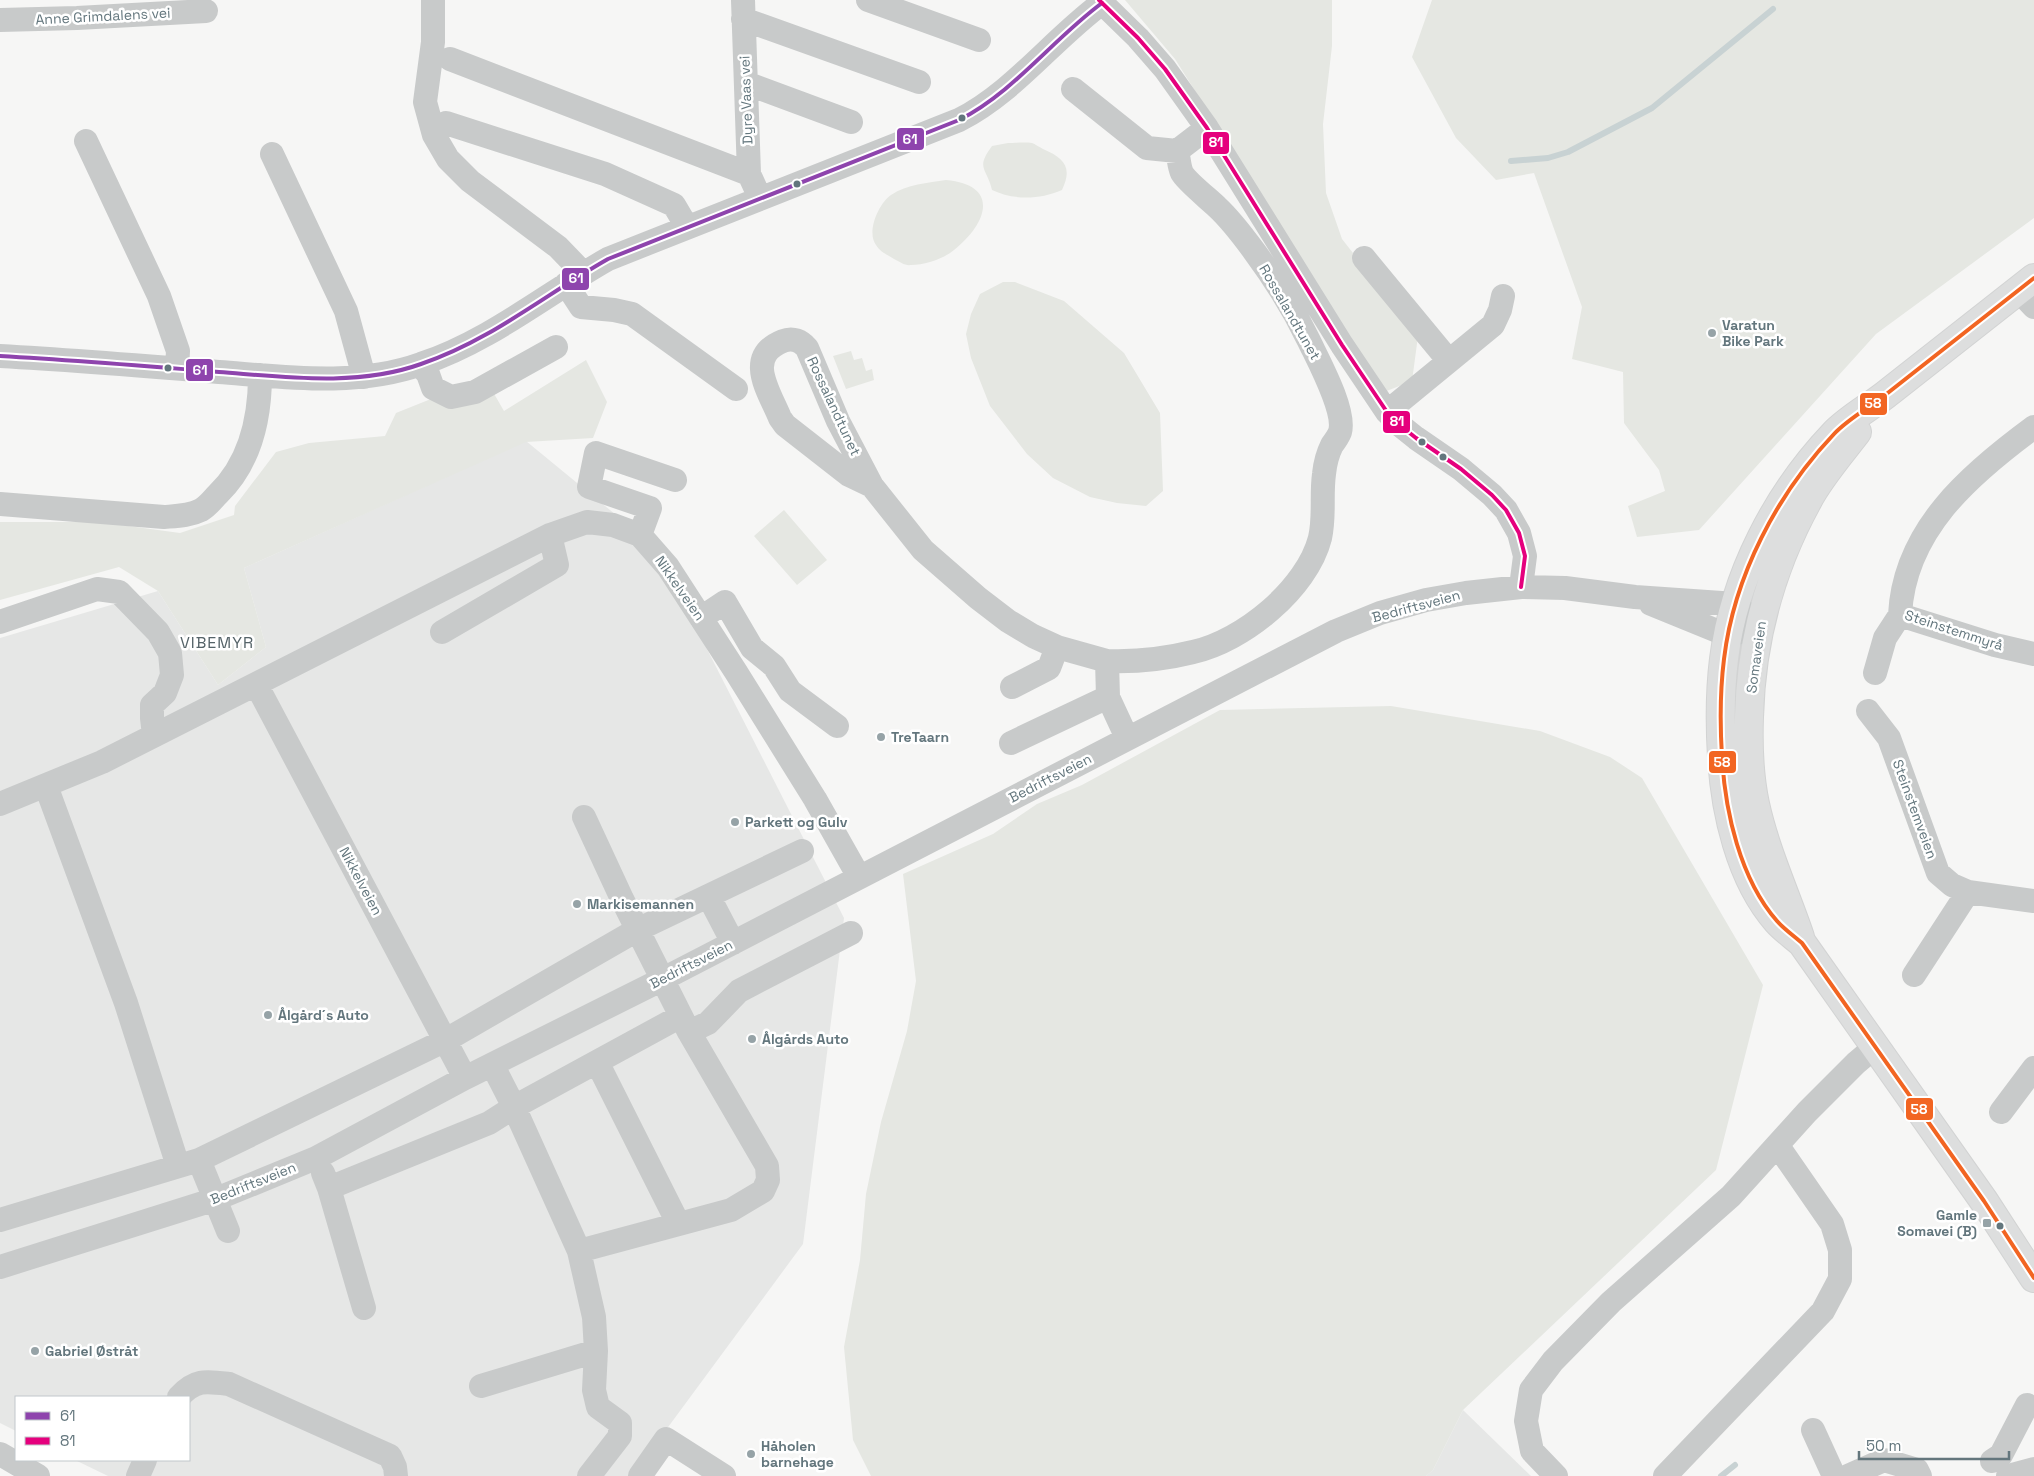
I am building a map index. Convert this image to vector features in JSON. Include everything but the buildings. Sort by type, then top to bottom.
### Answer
[{"type":"main road","name":"Somaveien","points":[[2029,292],[1835,432],[1789,490],[1768,524],[1751,560],[1736,604],[1728,635],[1722,680],[1721,738],[1728,810],[1738,847],[1758,890],[1777,921],[1802,943],[1984,1201],[2034,1278]]},
{"type":"main road","name":"Somaveien","points":[[1802,943],[1764,837],[1755,804],[1748,740],[1751,666],[1766,598],[1777,565],[1809,498],[1884,397]]},
{"type":"street","points":[[433,0],[432,42],[425,102],[434,136],[448,159],[470,181],[558,247],[574,278],[581,307],[614,310],[632,314],[736,389]]},
{"type":"street","points":[[868,0],[979,40]]},
{"type":"street","points":[[0,356],[260,375],[329,378],[364,377],[420,365],[457,350],[495,331],[574,278],[608,259],[959,120],[978,110],[997,96],[1100,2],[1138,38],[1164,69],[1207,128],[1337,337],[1387,412],[1400,426],[1461,469],[1492,495],[1506,510],[1519,533],[1525,556],[1522,587]]},
{"type":"street","name":"Anne Grimdalens vei","points":[[0,20],[76,9],[206,11]]},
{"type":"street","points":[[743,9],[919,82]]},
{"type":"street","name":"Dyre Vaas vei","points":[[743,9],[749,174],[760,198]]},
{"type":"street","points":[[450,59],[749,174]]},
{"type":"street","points":[[746,83],[852,122]]},
{"type":"street","points":[[1074,89],[1147,148],[1177,151],[1207,128]]},
{"type":"street","points":[[446,123],[605,174],[674,205],[687,227]]},
{"type":"street","points":[[86,141],[159,296],[178,351],[177,368]]},
{"type":"street","name":"Rossalandtunet","points":[[872,486],[849,476],[784,425],[762,372],[761,363],[763,357],[775,345],[785,340],[795,340],[808,348],[838,422],[872,486],[923,550],[950,575],[1008,621],[1057,648],[1107,661],[1161,658],[1195,652],[1219,643],[1244,629],[1282,599],[1298,582],[1310,563],[1320,539],[1324,513],[1323,477],[1326,460],[1339,435],[1341,424],[1340,410],[1308,340],[1281,293],[1254,251],[1225,216],[1182,174],[1177,151]]},
{"type":"street","points":[[272,154],[346,311],[364,377]]},
{"type":"street","points":[[1364,258],[1449,361]]},
{"type":"street","points":[[1387,412],[1493,325],[1500,310],[1502,296]]},
{"type":"street","points":[[420,365],[428,374],[433,388],[450,397],[475,392],[556,347]]},
{"type":"street","points":[[0,504],[164,518],[187,516],[203,509],[237,473],[250,448],[256,418],[260,375]]},
{"type":"street","name":"Steinstemmyrå","points":[[2034,427],[1968,480],[1941,509],[1927,529],[1917,549],[1901,595],[1900,615],[1995,645],[2034,654]]},
{"type":"street","points":[[640,535],[650,508],[589,488],[596,453],[675,480]]},
{"type":"street","name":"Nikkelveien","points":[[0,804],[102,762],[550,535],[587,522],[613,525],[640,535],[668,566],[788,753],[860,877]]},
{"type":"street","points":[[442,632],[557,565],[550,535]]},
{"type":"street","name":"Bedriftsveien","points":[[0,1267],[216,1199],[316,1158],[465,1078],[493,1066],[733,943],[1336,630],[1380,613],[1466,593],[1522,587],[1565,588],[1635,597],[1736,604]]},
{"type":"street","points":[[0,622],[97,588],[119,592],[158,632],[170,653],[172,675],[165,693],[152,705],[154,735]]},
{"type":"street","name":"Bedriftsveien","points":[[1635,597],[1728,635]]},
{"type":"street","points":[[701,618],[725,602],[752,648],[774,666],[790,691],[837,726]]},
{"type":"street","points":[[1736,604],[1759,628]]},
{"type":"street","points":[[1875,673],[1885,638],[1900,615]]},
{"type":"street","points":[[1728,635],[1759,628]]},
{"type":"street","points":[[1012,688],[1049,668],[1057,648]]},
{"type":"street","points":[[1107,661],[1108,697],[1127,738]]},
{"type":"street","name":"Nikkelveien","points":[[256,684],[465,1078]]},
{"type":"street","points":[[1011,743],[1108,697]]},
{"type":"street","name":"Steinstemveien","points":[[1868,711],[1889,738],[1938,873],[1952,885],[1968,892],[2034,901]]},
{"type":"street","points":[[46,786],[126,1003],[189,1163],[216,1199],[228,1231]]},
{"type":"street","points":[[579,1251],[731,1210],[763,1191],[768,1180],[767,1166],[686,1024],[637,930],[584,817]]},
{"type":"street","points":[[0,1220],[189,1163],[446,1040],[637,930],[802,851]]},
{"type":"street","points":[[1914,975],[1968,892]]},
{"type":"street","points":[[709,897],[733,943]]},
{"type":"street","points":[[329,1188],[489,1123],[514,1107],[597,1062],[686,1024],[708,1023],[739,991],[852,933]]},
{"type":"street","points":[[1556,1476],[1532,1451],[1526,1421],[1531,1390],[1553,1361],[1611,1302],[1731,1196],[1807,1112],[1856,1062],[1875,1048]]},
{"type":"street","points":[[597,1062],[678,1223]]},
{"type":"street","points":[[493,1066],[514,1107],[579,1251],[594,1317],[596,1351],[594,1390],[598,1407],[620,1422],[620,1436],[589,1476]]},
{"type":"street","points":[[2001,1112],[2034,1068]]},
{"type":"street","points":[[1665,1476],[1823,1311],[1840,1279],[1840,1250],[1832,1224],[1778,1146]]},
{"type":"street","points":[[316,1158],[329,1188],[364,1308]]},
{"type":"street","points":[[481,1386],[596,1351]]},
{"type":"street","points":[[180,1396],[188,1387],[206,1381],[229,1384],[390,1456],[395,1467],[396,1476]]},
{"type":"street","points":[[2010,1466],[2001,1454],[2027,1405]]},
{"type":"street","points":[[1812,1430],[1834,1476]]},
{"type":"street","points":[[640,1476],[666,1439],[724,1476]]},
{"type":"street","points":[[0,1454],[38,1476]]},
{"type":"street","points":[[1848,1476],[1884,1460],[1919,1473]]},
{"type":"street","points":[[138,1476],[145,1461]]},
{"type":"shaded area","points":[[1125,0],[1332,0],[1332,46],[1323,124],[1326,193],[1342,239],[1418,336],[1412,381],[1384,392],[1175,59]]},
{"type":"shaded area","points":[[1432,0],[2034,0],[2034,218],[1876,334],[1699,530],[1637,537],[1628,506],[1665,491],[1659,470],[1624,423],[1623,372],[1572,359],[1582,307],[1534,173],[1496,180],[1456,138],[1412,57]]},
{"type":"shaded area","points":[[1008,143],[1032,143],[1061,160],[1065,164],[1067,175],[1062,190],[1044,196],[1026,198],[1009,196],[992,190],[984,168],[984,159],[992,146]]},
{"type":"shaded area","points":[[946,180],[963,183],[975,189],[981,197],[983,207],[980,218],[965,240],[945,256],[934,261],[916,265],[902,264],[880,250],[873,239],[872,233],[875,218],[886,199],[897,191],[911,186]]},
{"type":"shaded area","points":[[1003,282],[1015,282],[1064,301],[1124,353],[1160,413],[1163,491],[1146,506],[1117,503],[1090,497],[1053,478],[1027,454],[990,406],[971,358],[966,334],[971,314],[980,294]]},
{"type":"shaded area","points":[[851,351],[854,360],[862,358],[866,371],[872,369],[874,380],[846,389],[833,356]]},
{"type":"shaded area","points":[[586,360],[607,402],[593,438],[526,442],[244,568],[266,647],[218,685],[158,591],[119,567],[0,600],[0,522],[99,522],[180,533],[234,515],[235,506],[276,452],[309,443],[385,436],[396,413],[436,397],[493,392],[504,411]]},
{"type":"shaded area","points":[[526,441],[655,547],[844,918],[803,1244],[632,1476],[108,1476],[77,1461],[190,1461],[190,1396],[15,1396],[15,1430],[0,1423],[0,638],[158,591],[218,685],[266,647],[244,568]]},
{"type":"shaded area","points":[[784,510],[827,560],[797,585],[754,536]]},
{"type":"shaded area","points":[[1391,706],[1540,731],[1610,757],[1642,778],[1763,985],[1716,1170],[1463,1410],[1433,1470],[1426,1476],[871,1476],[853,1440],[844,1347],[860,1260],[866,1194],[881,1122],[907,1031],[916,981],[903,874],[993,834],[1037,804],[1082,785],[1220,710]]},
{"type":"shaded area","points":[[1463,1410],[1531,1476],[1426,1476],[1433,1470]]},
{"type":"waterway","points":[[1511,161],[1548,158],[1568,152],[1652,108],[1773,9]]},
{"type":"waterway","points":[[1721,1476],[1735,1465]]},
{"type":"transit line","name":"81","points":[[1099,0],[1138,38],[1165,69],[1207,128],[1342,345],[1387,412],[1416,438],[1461,469],[1492,495],[1506,510],[1519,533],[1525,556],[1521,587]]},
{"type":"transit line","name":"61","points":[[0,356],[295,378],[372,376],[421,364],[471,343],[608,259],[959,120],[979,109],[1015,81],[1084,17],[1102,3]]},
{"type":"transit line","name":"58","points":[[2034,278],[1840,428],[1813,457],[1794,483],[1761,538],[1737,597],[1724,659],[1721,720],[1724,778],[1731,822],[1744,865],[1753,885],[1777,921],[1802,943],[1984,1201],[2034,1278]]},
{"type":"place","name":"Varatun Bike Park","points":[[1712,333]]},
{"type":"place","name":"TreTaarn","points":[[881,737]]},
{"type":"place","name":"Parkett og Gulv","points":[[735,822]]},
{"type":"place","name":"Markisemannen","points":[[577,904]]},
{"type":"place","name":"Ålgård´s Auto","points":[[268,1015]]},
{"type":"place","name":"Ålgårds Auto","points":[[752,1039]]},
{"type":"place","name":"Gamle Somavei (B)","points":[[1987,1223]]},
{"type":"place","name":"Gabriel Østråt","points":[[35,1351]]},
{"type":"place","name":"Håholen barnehage","points":[[751,1454]]},
{"type":"district","name":"VIBEMYR","points":[[217,642]]}]
